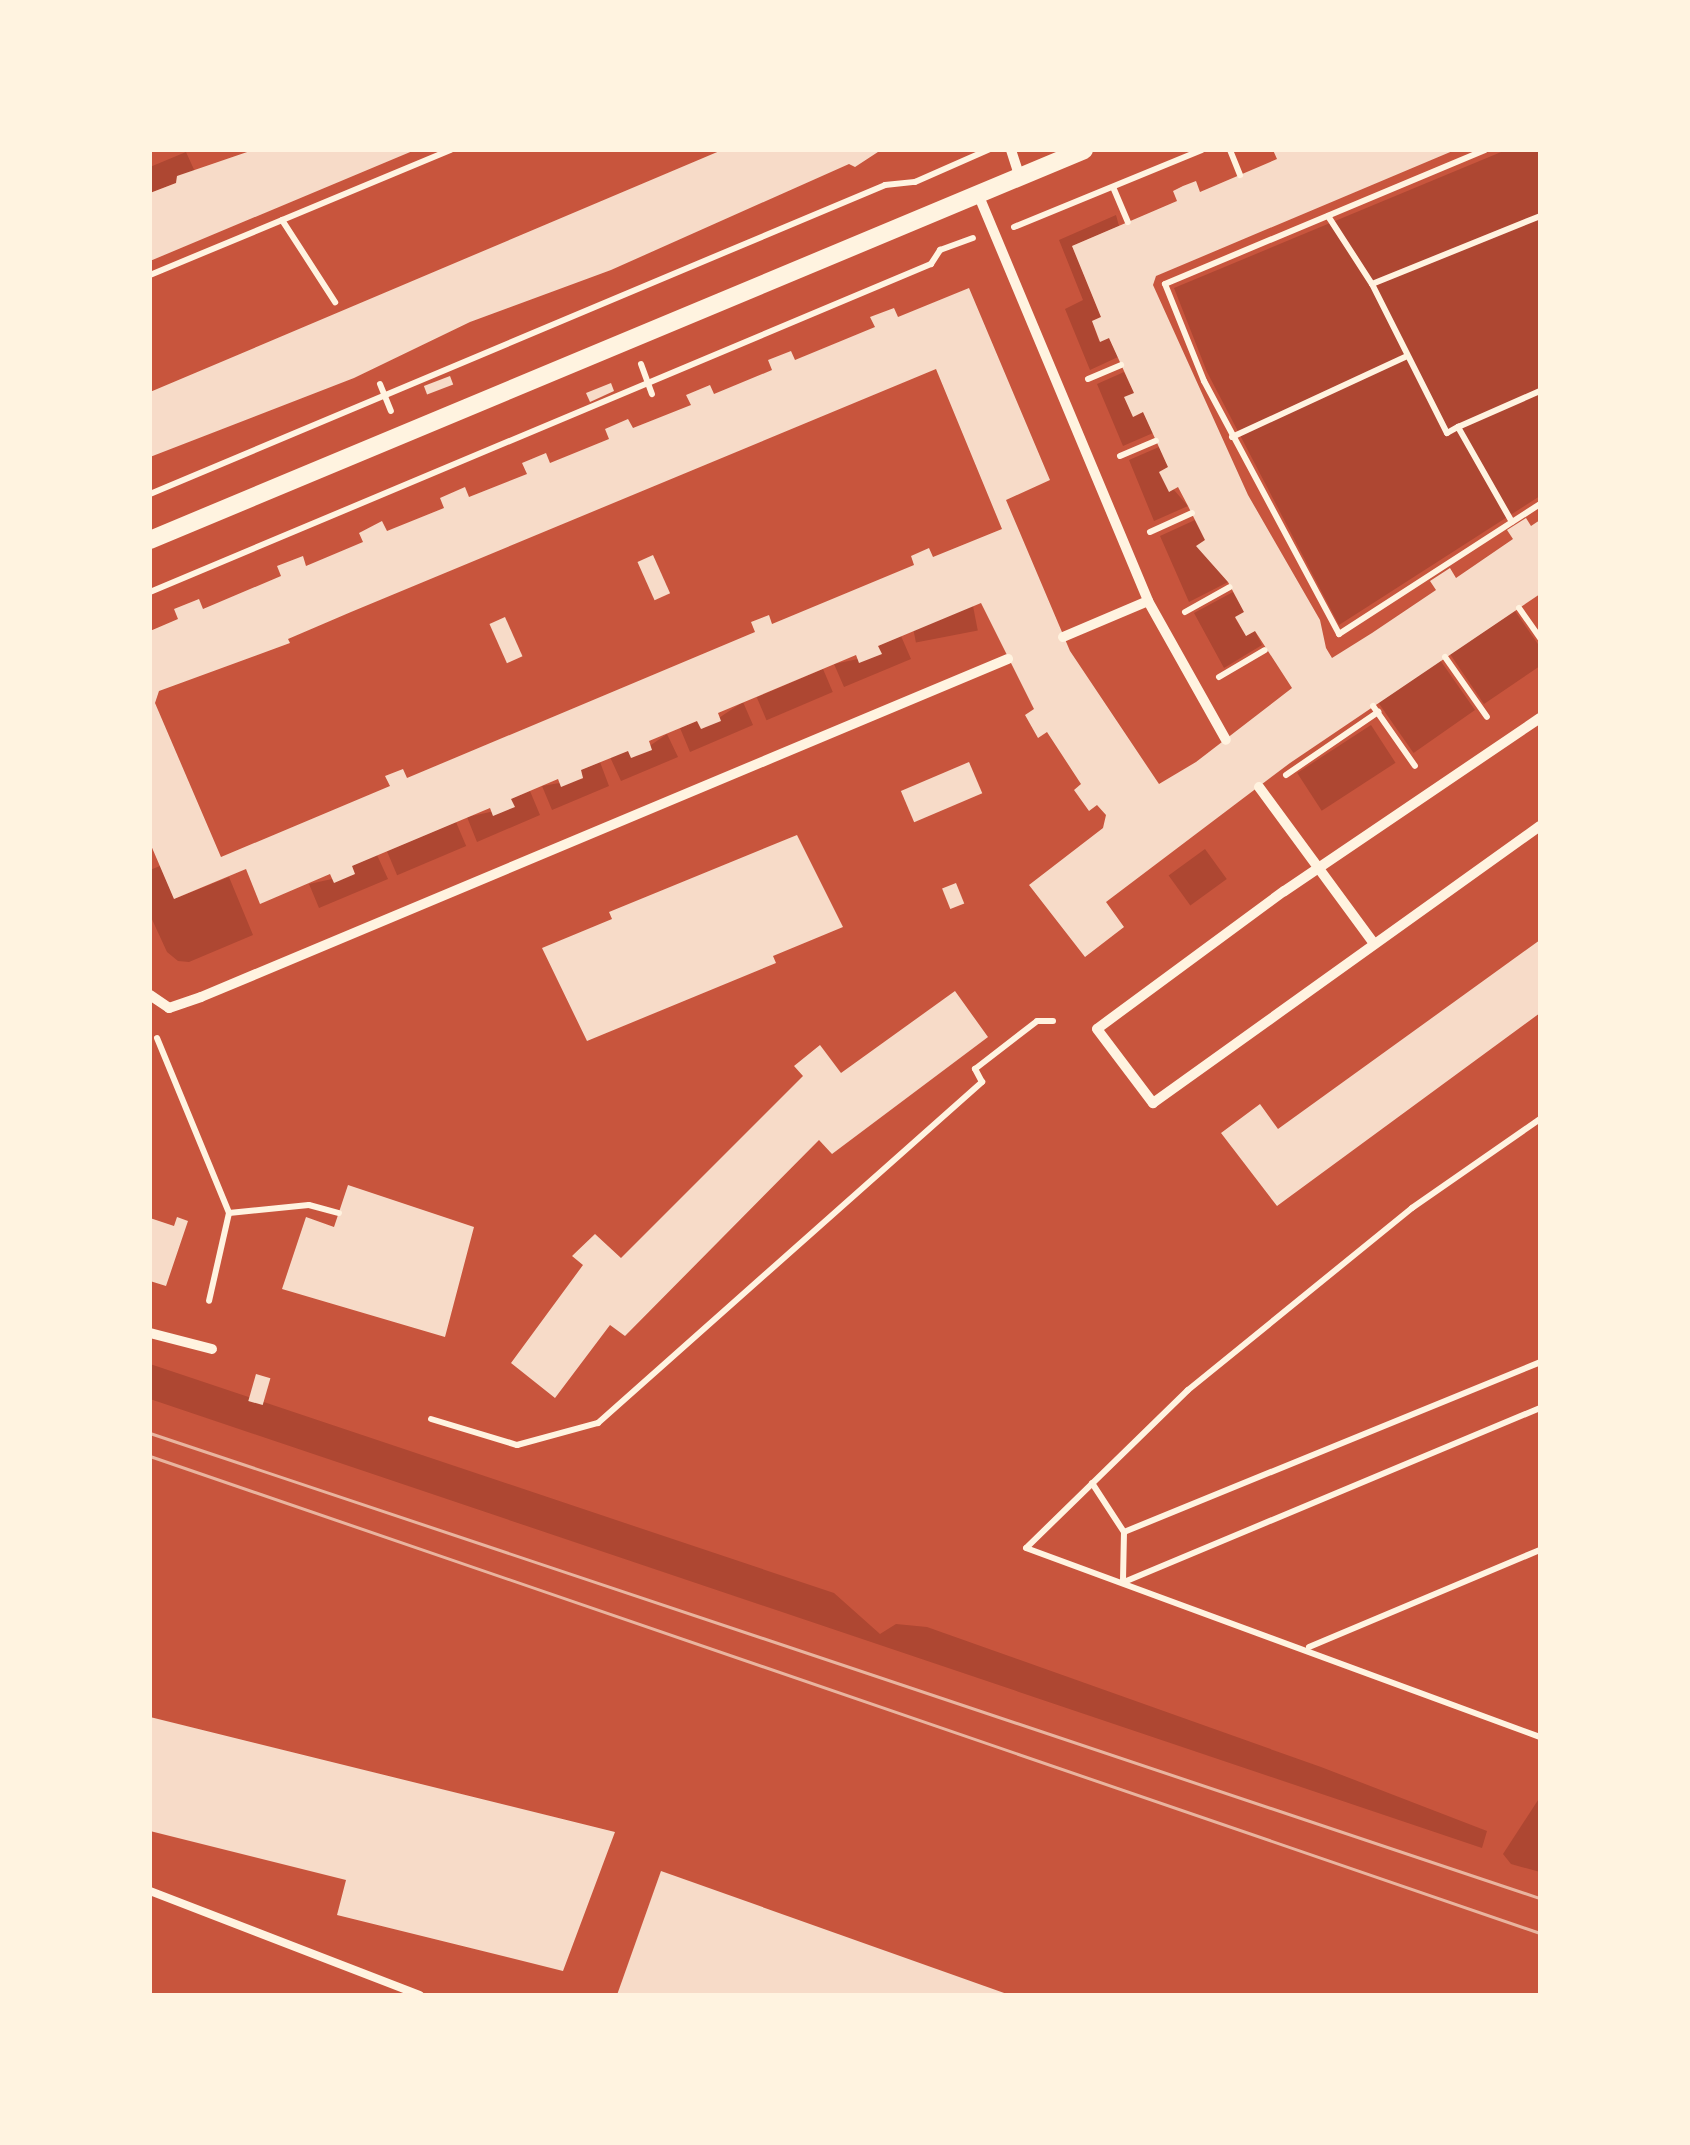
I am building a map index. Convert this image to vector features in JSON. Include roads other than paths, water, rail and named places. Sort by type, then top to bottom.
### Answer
[{"type":"street","points":[[1011,150],[1020,177]]},
{"type":"street","points":[[150,540],[1084,150]]},
{"type":"street","points":[[978,194],[1148,601],[1226,740]]},
{"type":"street","points":[[1064,637],[1148,601]]},
{"type":"street","points":[[150,995],[169,1008],[201,997],[1008,659]]},
{"type":"street","points":[[1540,718],[1318,868],[1098,1029],[1153,1103],[1540,826]]},
{"type":"street","points":[[1259,786],[1373,942]]},
{"type":"street","points":[[150,1333],[212,1348]]},
{"type":"lane","points":[[150,1891],[420,1995]]},
{"type":"tram line","points":[[150,1433],[1540,1898]]},
{"type":"tram line","points":[[150,1456],[1540,1933]]}]
